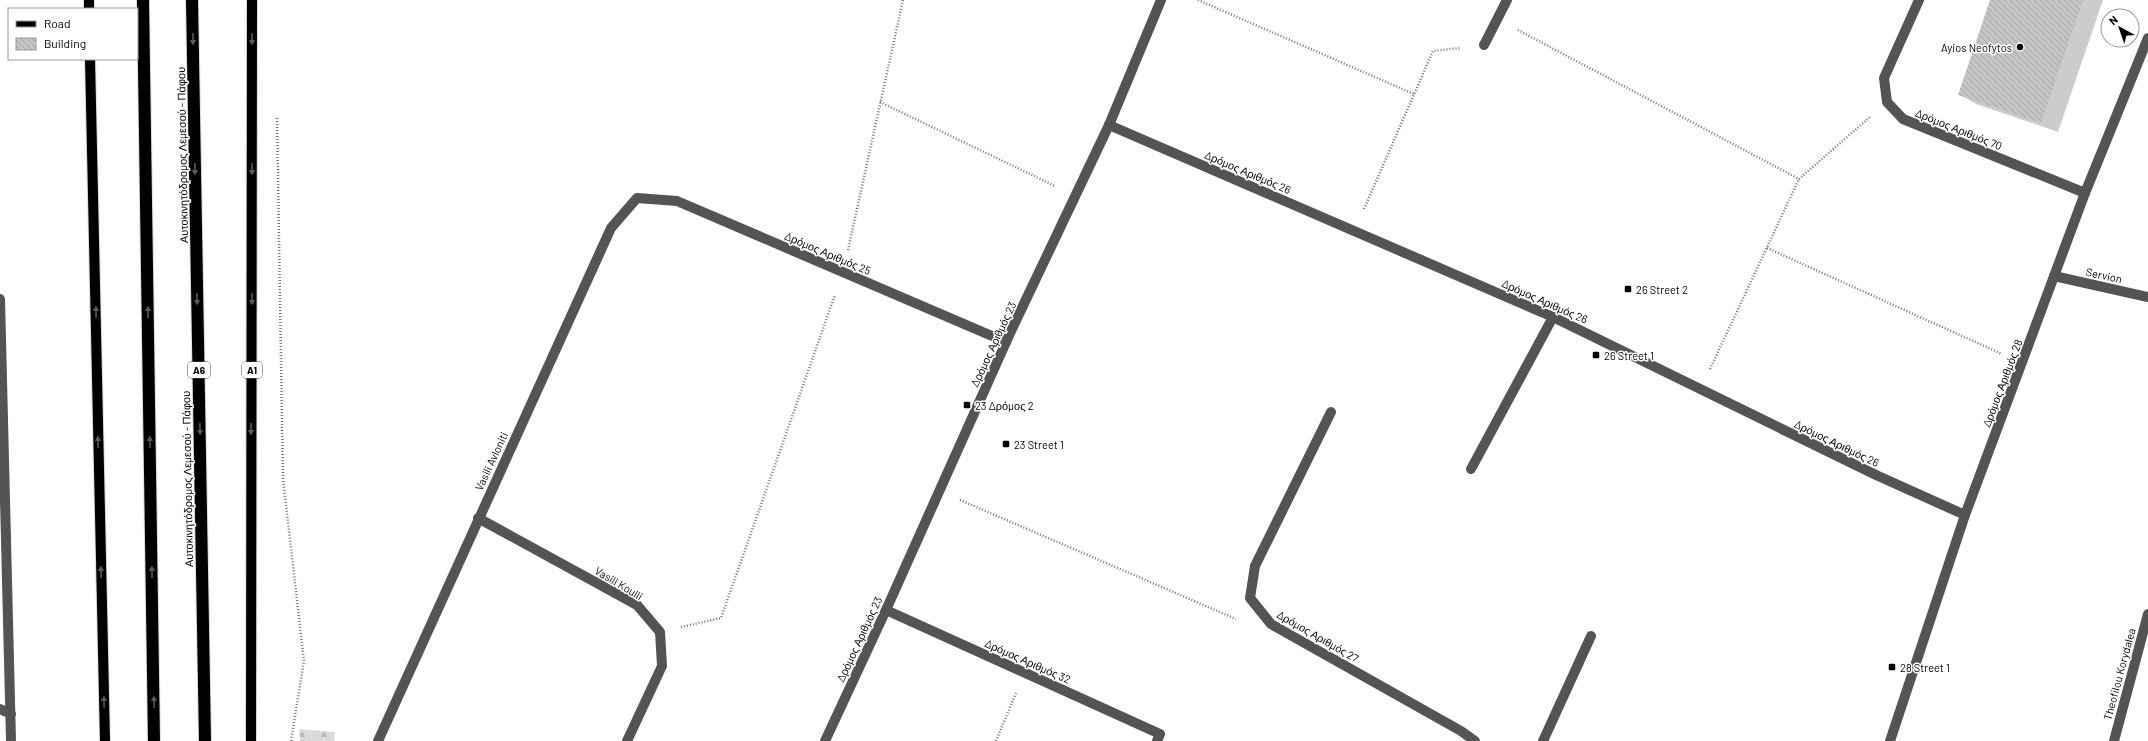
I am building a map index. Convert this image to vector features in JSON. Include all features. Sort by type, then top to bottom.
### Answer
[{"type":"highway","points":[[143,0],[154,741]]},
{"type":"highway","name":"Αυτοκινητόδρομος Λεμεσού - Πάφου","points":[[192,0],[205,741]]},
{"type":"main road","name":"A1","points":[[251,741],[252,0]]},
{"type":"main road","points":[[90,60],[105,741]]},
{"type":"street","name":"Δρόμος Αριθμός 23","points":[[825,741],[886,610],[1006,342],[1109,126],[1161,0]]},
{"type":"street","points":[[1484,45],[1507,0]]},
{"type":"street","points":[[1887,102],[1884,78],[1919,0]]},
{"type":"street","name":"Δρόμος Αριθμός 28","points":[[1890,741],[1965,515],[2085,193],[2148,38]]},
{"type":"street","name":"Δρόμος Αριθμός 70","points":[[1887,102],[1904,119],[2085,193]]},
{"type":"street","name":"Δρόμος Αριθμός 26","points":[[1109,126],[1553,317],[1876,475],[1965,515]]},
{"type":"street","name":"Δρόμος Αριθμός 25","points":[[637,198],[677,201],[1006,342]]},
{"type":"street","name":"Vasili Avloniti","points":[[378,741],[611,228],[637,198]]},
{"type":"street","name":"Servion","points":[[2054,276],[2148,297]]},
{"type":"street","points":[[0,299],[11,741]]},
{"type":"street","points":[[1471,469],[1553,317]]},
{"type":"street","name":"Δρόμος Αριθμός 27","points":[[1331,412],[1255,566],[1250,598],[1271,624],[1461,731],[1475,741]]},
{"type":"street","name":"Vasili Koulli","points":[[478,518],[637,605],[660,632]]},
{"type":"street","name":"Δρόμος Αριθμός 32","points":[[886,610],[1159,737]]},
{"type":"street","name":"Theofilou Korydalea","points":[[2114,741],[2148,614]]},
{"type":"street","points":[[627,741],[662,666],[660,632]]},
{"type":"street","points":[[1543,741],[1592,636]]},
{"type":"street","points":[[0,709],[11,714]]},
{"type":"path","points":[[660,632],[721,618],[843,272],[903,0]]},
{"type":"path","points":[[1198,0],[1414,94]]},
{"type":"path","points":[[1497,19],[1799,179]]},
{"type":"path","points":[[1354,231],[1433,51],[1484,45]]},
{"type":"path","points":[[880,102],[1076,196]]},
{"type":"path","points":[[1701,389],[1799,179],[1887,102]]},
{"type":"path","points":[[277,112],[282,479],[304,661],[291,741]]},
{"type":"path","points":[[1767,248],[2022,363]]},
{"type":"path","points":[[939,491],[1236,619]]},
{"type":"path","points":[[996,741],[1024,673]]},
{"type":"green space","points":[[299,729],[335,732],[334,741],[300,741]]},
{"type":"building","name":"Ayios Neofytos","points":[[1990,0],[2083,0],[2041,123],[1958,95]]},
{"type":"place","name":"Ayios Neofytos","points":[[2020,47]]},
{"type":"place","name":"26 Street 2","points":[[1628,289]]},
{"type":"place","name":"26 Street 1","points":[[1596,355]]},
{"type":"place","name":"23 Δρόμος 2","points":[[967,405]]},
{"type":"place","name":"23 Street 1","points":[[1006,444]]},
{"type":"place","name":"28 Street 1","points":[[1892,667]]}]
